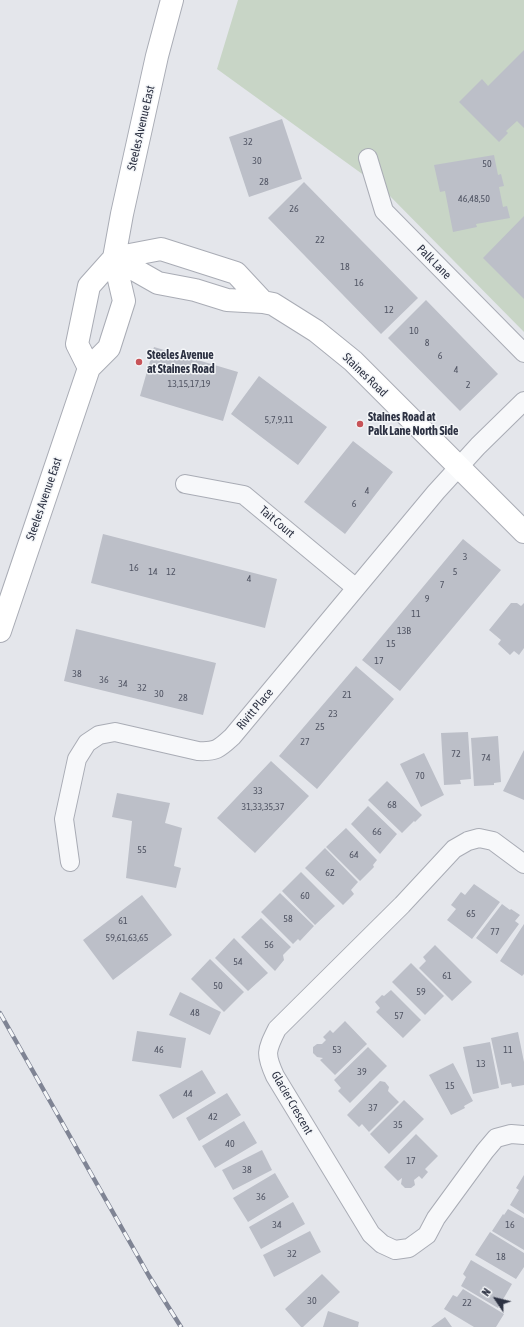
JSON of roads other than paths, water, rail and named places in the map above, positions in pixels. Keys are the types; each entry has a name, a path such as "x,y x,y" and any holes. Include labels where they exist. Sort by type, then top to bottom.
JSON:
{"main road":[{"name":"Steeles Avenue East","path":"0,631 89,368 109,348 124,301 114,258 122,214 172,0"},
{"name":"Staines Road","path":"114,258 161,249 236,273 263,302"},
{"name":"Staines Road","path":"114,258 158,283 195,290 226,300 273,304 316,331 352,362 524,532"},
{"path":"89,368 77,344 89,286 114,258"}],"street":[{"name":"Palk Lane","path":"368,158 384,211 524,353"},
{"path":"459,468 483,441 524,401"},
{"name":"Rivitt Place","path":"70,862 64,819 77,759 87,743 98,735 115,732 198,751 211,752 222,746 232,737 436,492 459,468"},
{"name":"Tait Court","path":"185,484 244,495 356,588"},
{"name":"Glacier Crescent","path":"524,864 493,841 479,838 468,841 454,849 402,905 277,1029 269,1044 267,1059 275,1076 371,1234 382,1244 395,1250 409,1248 426,1235 436,1218 480,1157 496,1138 511,1134 524,1135"}],"railway":[{"path":"0,1013 149,1276 181,1327"}],"place":[{"name":"Steeles Avenue at Staines Road","path":"139,362"},
{"name":"Staines Road at Palk Lane North Side","path":"360,424"}]}
